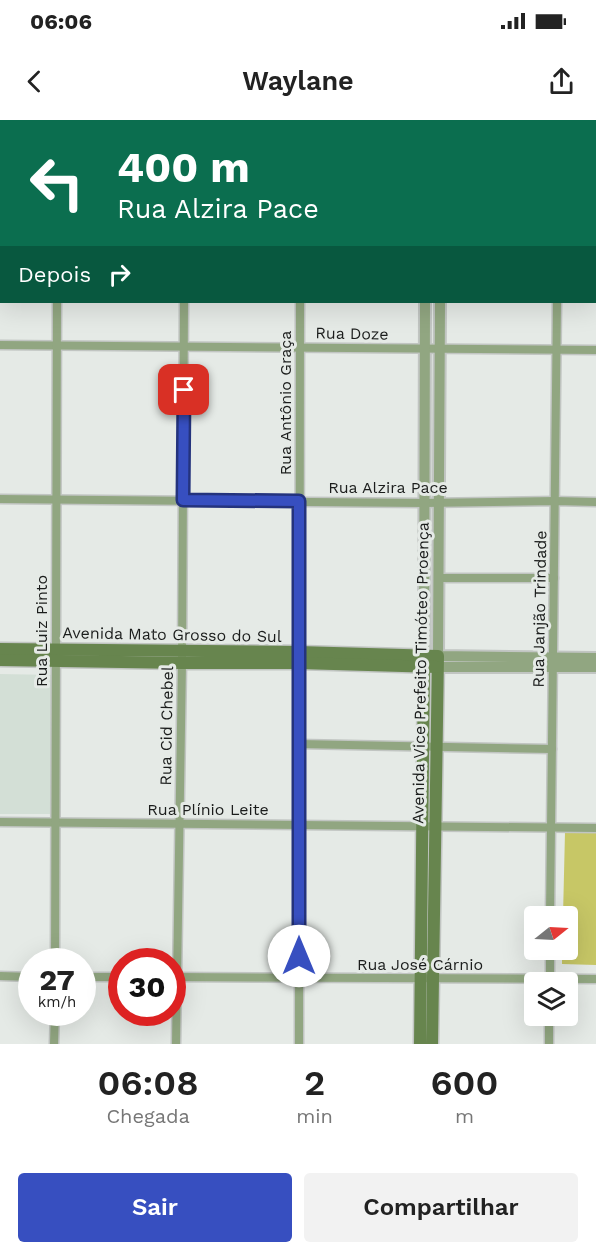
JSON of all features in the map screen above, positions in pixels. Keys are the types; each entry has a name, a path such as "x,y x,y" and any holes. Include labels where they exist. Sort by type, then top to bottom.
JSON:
{"main road":[{"name":"Avenida Mato Grosso do Sul","path":"0,649 182,663 299,657"},
{"name":"Avenida Mato Grosso do Sul","path":"0,660 56,655 183,650 299,657 437,661"},
{"name":"Avenida Vice Prefeito Timóteo Proença","path":"424,661 422,826 427,979 432,1044"},
{"name":"Avenida Vice Prefeito Timóteo Proença","path":"420,1044 427,979 435,826 437,661"}],"street":[{"name":"Rua Luiz Pinto","path":"55,948 57,303"},
{"name":"Rua Cid Chebel","path":"175,948 183,650 184,303"},
{"name":"Rua Antônio Graça","path":"299,1044 300,303"},
{"name":"Avenida Vice Prefeito Timóteo Proença","path":"424,303 424,661"},
{"name":"Avenida Vice Prefeito Timóteo Proença","path":"437,661 440,303"},
{"name":"Rua Janjão Trindade","path":"550,906 557,303"},
{"name":"Rua Doze","path":"0,345 596,350"},
{"name":"Rua Alzira Pace","path":"0,499 424,503 596,502"},
{"path":"438,578 554,578"},
{"name":"Avenida Mato Grosso do Sul","path":"437,661 553,662 596,658"},
{"name":"Avenida Mato Grosso do Sul","path":"553,662 596,667"},
{"path":"299,744 552,749"},
{"name":"Rua Plínio Leite","path":"0,822 596,828"},
{"path":"0,976 18,977"},
{"name":"Rua José Cárnio","path":"186,977 524,981"},
{"name":"Rua José Cárnio","path":"578,980 596,979"},
{"path":"54,1044 55,1026"},
{"name":"Rua Cid Chebel","path":"175,1026 176,1044"},
{"path":"549,1026 549,1044"}],"shaded area":[{"path":"0,674 53,675 52,814 0,814"},
{"path":"565,832 596,833 596,965 562,964 562,960 578,960 578,906 563,906"}],"route":[{"path":"184,390 183,500 299,501 299,956"}]}
